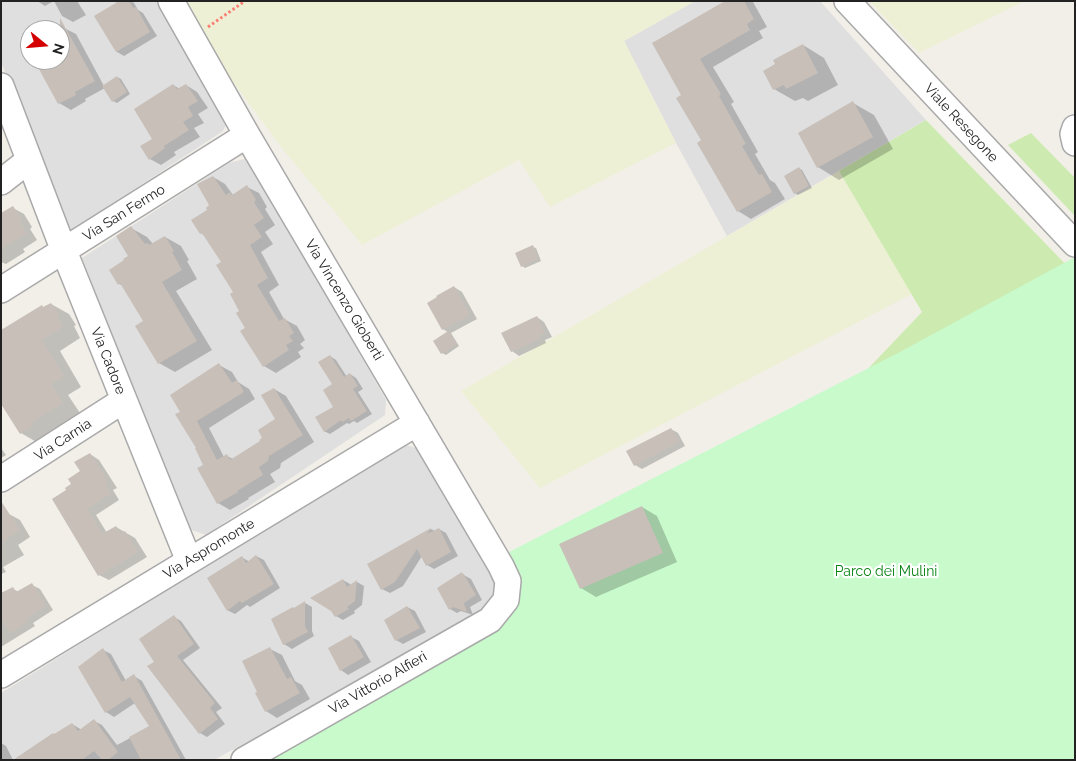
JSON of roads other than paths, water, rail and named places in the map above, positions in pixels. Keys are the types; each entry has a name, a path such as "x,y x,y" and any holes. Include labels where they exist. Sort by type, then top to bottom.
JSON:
{"street":[{"name":"Via Vincenzo Gioberti","path":"171,1 247,135 501,566 508,581 506,600"},
{"name":"Viale Resegone","path":"847,1 1075,244"},
{"name":"Via Cadore","path":"1,86 64,251 189,561"},
{"path":"1075,128 1072,134 1075,143"},
{"name":"Via San Fermo","path":"1,290 247,135"},
{"path":"1,182 29,160"},
{"name":"Via Carnia","path":"1,479 124,400"},
{"name":"Via Aspromonte","path":"1,675 417,423"},
{"name":"Via Vittorio Alfieri","path":"244,760 490,620 506,600"}],"park label":[{"name":"Parco dei Mulini","path":"886,572"}]}
